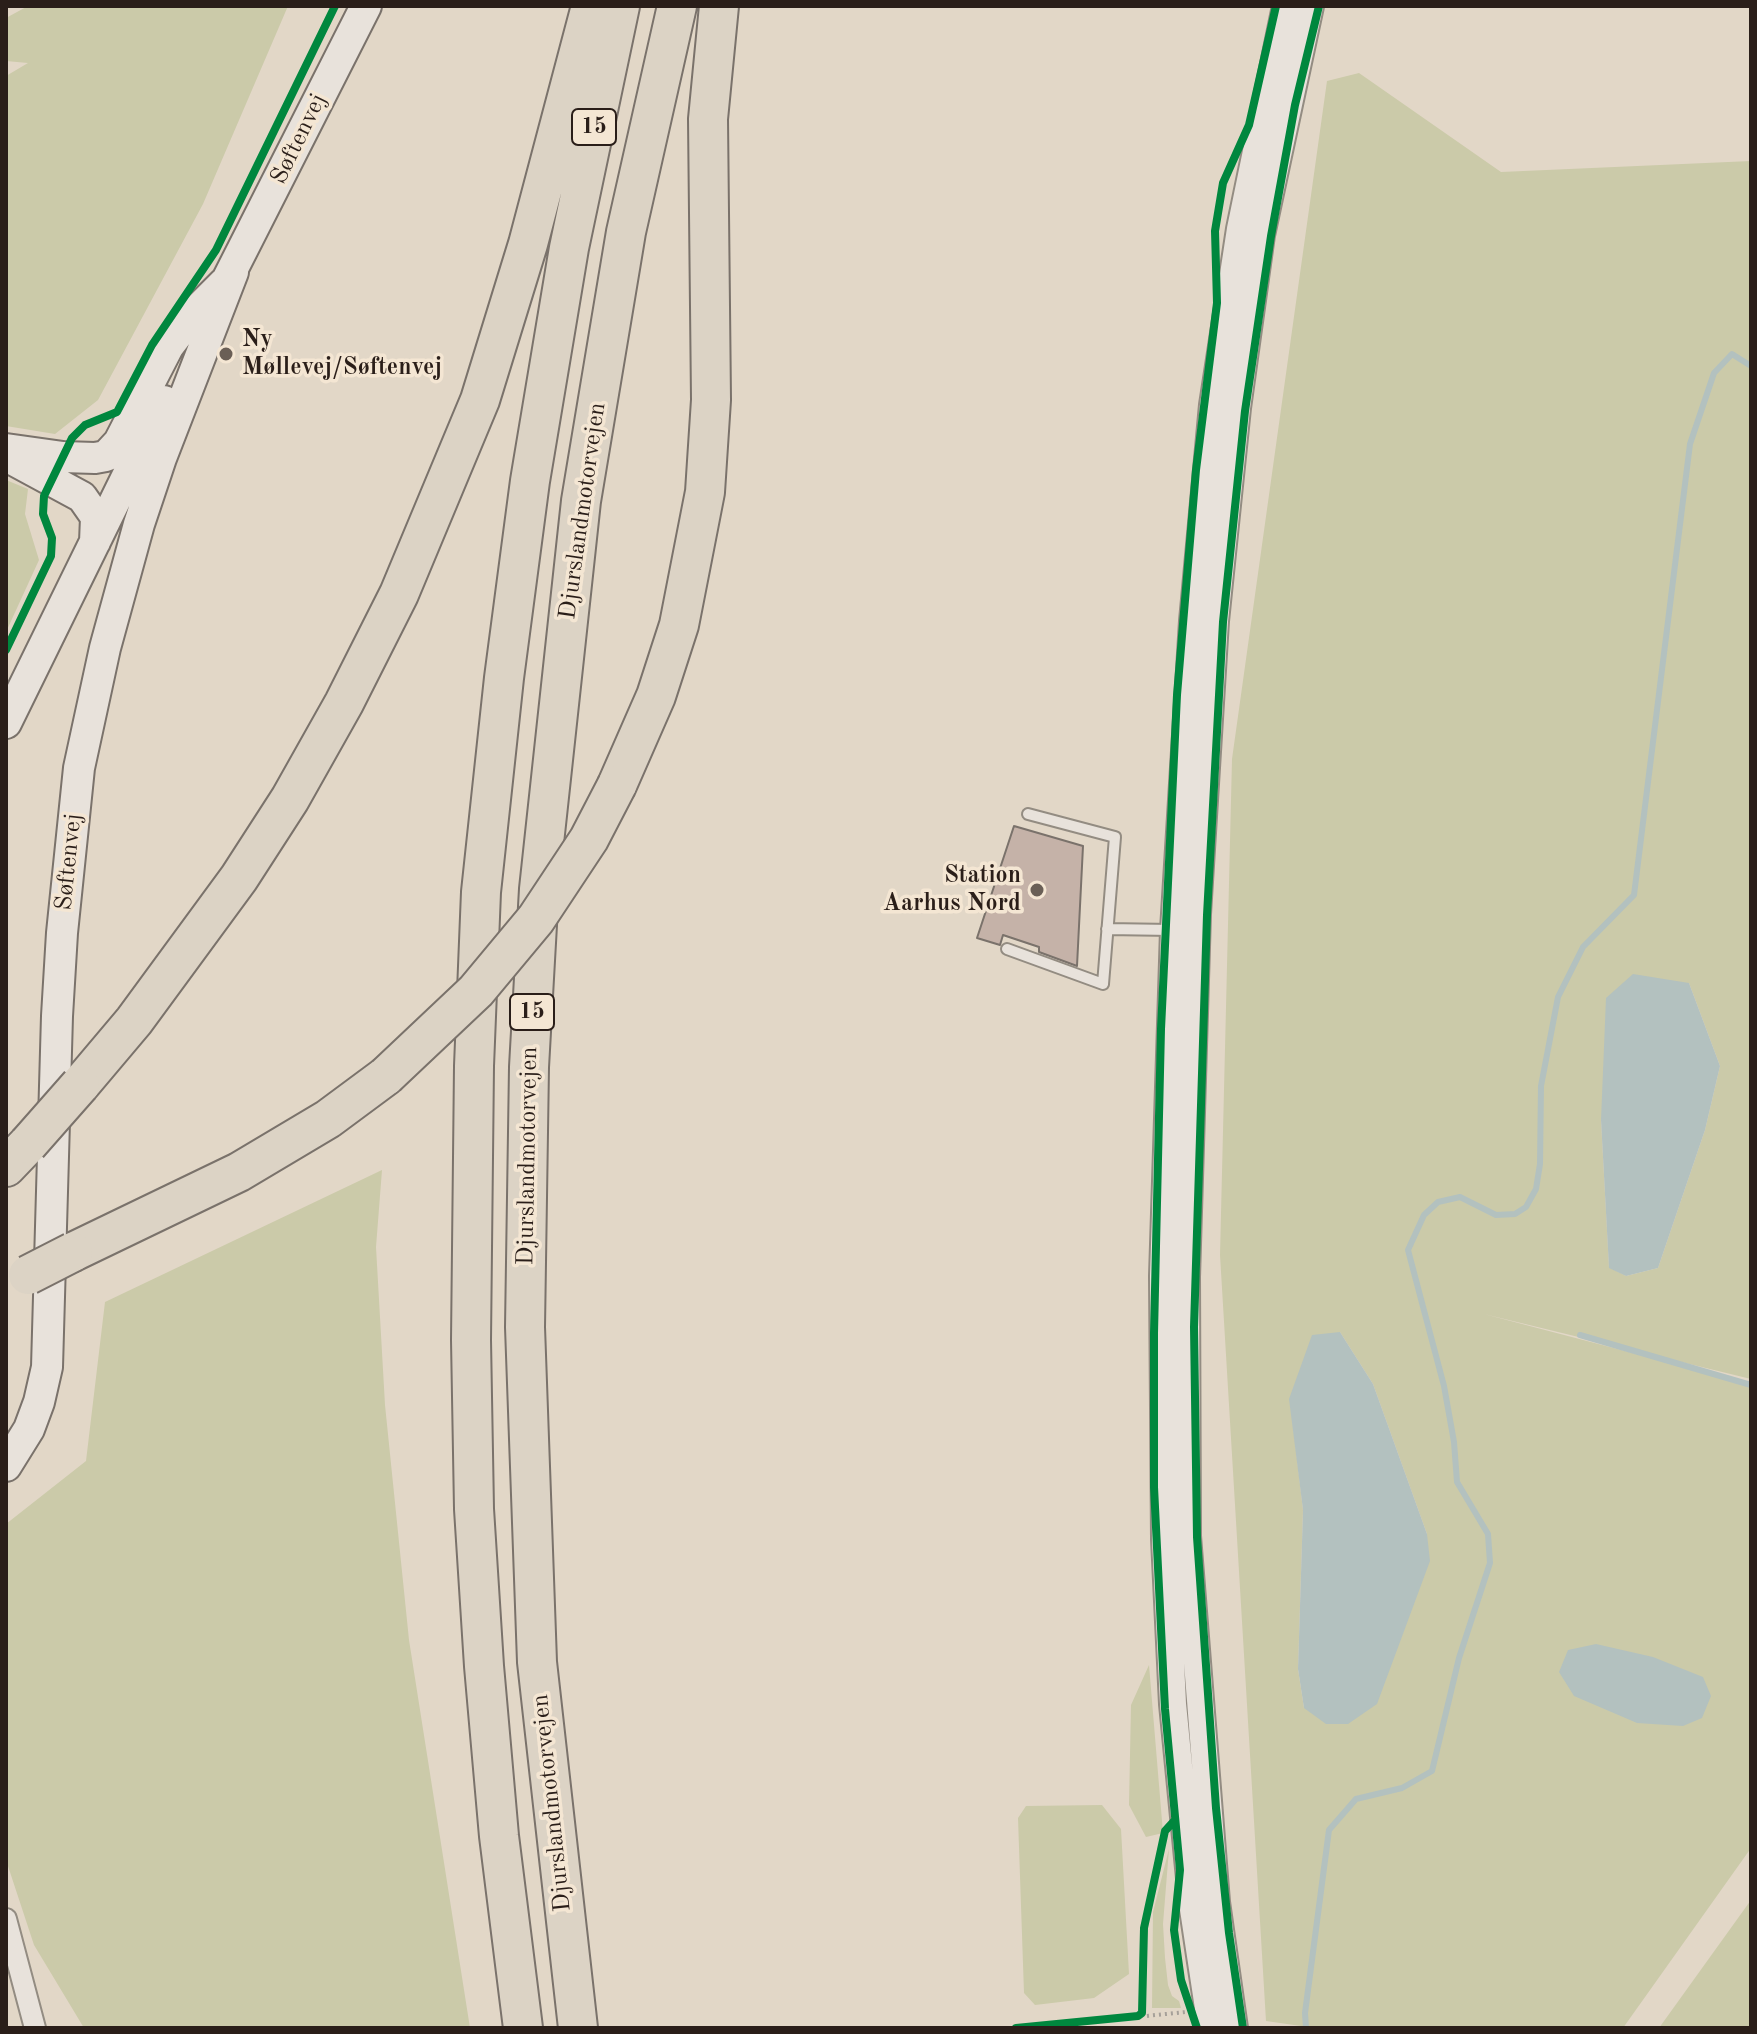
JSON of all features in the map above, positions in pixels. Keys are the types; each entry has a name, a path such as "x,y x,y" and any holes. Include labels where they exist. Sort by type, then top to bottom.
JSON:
{"highway":[{"path":"17,1156 144,1009 239,878 290,799 344,703 399,594 480,400 528,244 591,6"},
{"name":"15","path":"523,2028 499,1836 474,1509 471,1340 474,1081 481,892 504,678 533,466 569,248 620,6"},
{"name":"Djurslandmotorvejen","path":"578,2028 537,1662 525,1327 529,1067 539,889 581,501 626,232 677,6"},
{"path":"17,1281 239,1172 328,1119 386,1076 476,991 536,919 589,839 617,785 656,696 679,625 705,492 711,400 708,119 719,6"}],"main road":[{"name":"Søftenvej","path":"6,723 204,321 233,272 366,6"},
{"name":"Søftenvej","path":"6,1466 29,1429 47,1367 57,1016 79,768 108,633 139,524 161,458 233,272"},
{"path":"6,449 63,457 106,456 119,442 168,347 194,313 233,272"},
{"path":"6,456 82,497 96,517 95,542"}],"street":[{"path":"1199,2020 1193,1909 1173,1704 1165,1539 1163,1276 1174,930 1193,621 1213,405 1240,229 1286,6"},
{"path":"1234,2028 1216,1902 1187,1536 1186,1277 1197,930 1215,621 1237,408 1261,235 1310,6"},
{"path":"6,1919 35,2028"}],"lane":[{"path":"1007,949 1103,984 1115,837 1028,814"},
{"path":"1107,929 1174,930"}],"path":[{"path":"1188,2001 1199,2020"},
{"path":"1141,2012 1146,2016 1199,2020"},
{"path":"1016,2028 1038,2026"}],"green space":[{"path":"28,6 288,6 203,204 98,400 55,434 6,426 6,76 28,63 6,61 6,18"},
{"path":"1359,73 1501,172 1751,161 1751,1379 1484,1314 1751,1384 1751,1848 1623,2028 1315,2028 1266,2021 1220,1255 1232,759 1327,81","holes":["1689,983 1720,1066 1705,1130 1658,1268 1626,1276 1609,1267 1601,1120","1340,1332 1373,1384 1427,1534 1304,1708 1298,1669 1303,1510 1290,1399"]},
{"path":"6,480 28,489 25,514 39,560 6,632"},
{"path":"382,1170 376,1247 385,1405 409,1640 470,2028 84,2028 34,1945 6,1860 6,1524 86,1461 105,1302"},
{"path":"1149,1665 1163,1833 1146,1837 1129,1805 1131,1705"},
{"path":"1102,1805 1121,1829 1129,1974 1094,1998 1035,2005 1024,1993 1018,1818 1026,1806"},
{"path":"1169,1849 1163,1924 1165,1958 1168,1985 1181,2008 1152,2008 1153,1912"},
{"path":"1751,1900 1751,2028 1659,2028"}],"shaded area":[{"path":"1633,974 1689,983 1720,1066 1705,1130 1658,1268 1626,1276 1609,1268 1601,1120 1606,998"},
{"path":"1340,1332 1373,1384 1427,1534 1430,1561 1377,1704 1348,1724 1326,1724 1304,1708 1298,1669 1303,1510 1289,1399 1312,1335"},
{"path":"1596,1644 1653,1657 1703,1677 1711,1696 1702,1718 1683,1726 1637,1723 1574,1696 1559,1672 1568,1650"}],"building":[{"name":"Station Aarhus Nord","path":"1014,826 1083,846 1077,966 1039,952 1039,947 1003,935 1000,945 977,938"}],"waterway":[{"path":"1306,2028 1305,2013 1329,1830 1356,1799 1402,1788 1432,1771 1459,1658 1490,1563 1488,1534 1457,1482 1444,1386 1408,1250 1424,1215 1438,1202 1460,1197 1496,1215 1515,1214 1526,1207 1536,1189 1540,1164 1541,1086 1558,997 1583,947 1634,895 1690,444 1714,373 1732,354 1751,366"},
{"path":"1580,1335 1751,1385"}],"cycle path":[{"path":"6,650 51,556 52,538 43,514 44,496 72,438 85,425 117,412 152,345 216,250 335,6"},
{"path":"1197,2028 1181,1980 1174,1930 1180,1870 1165,1709 1154,1487 1161,1029 1177,695 1196,470 1217,303 1215,231 1223,183 1249,125 1276,6"},
{"path":"1243,2028 1216,1808 1197,1537 1194,1327 1207,915 1223,622 1245,411 1271,236 1295,105 1319,6"},
{"path":"1016,2028 1138,2016 1142,2013 1144,1928 1165,1831 1175,1820"}],"place":[{"name":"Ny Møllevej/Søftenvej","path":"226,354"},
{"name":"Station Aarhus Nord","path":"1037,890"}]}
